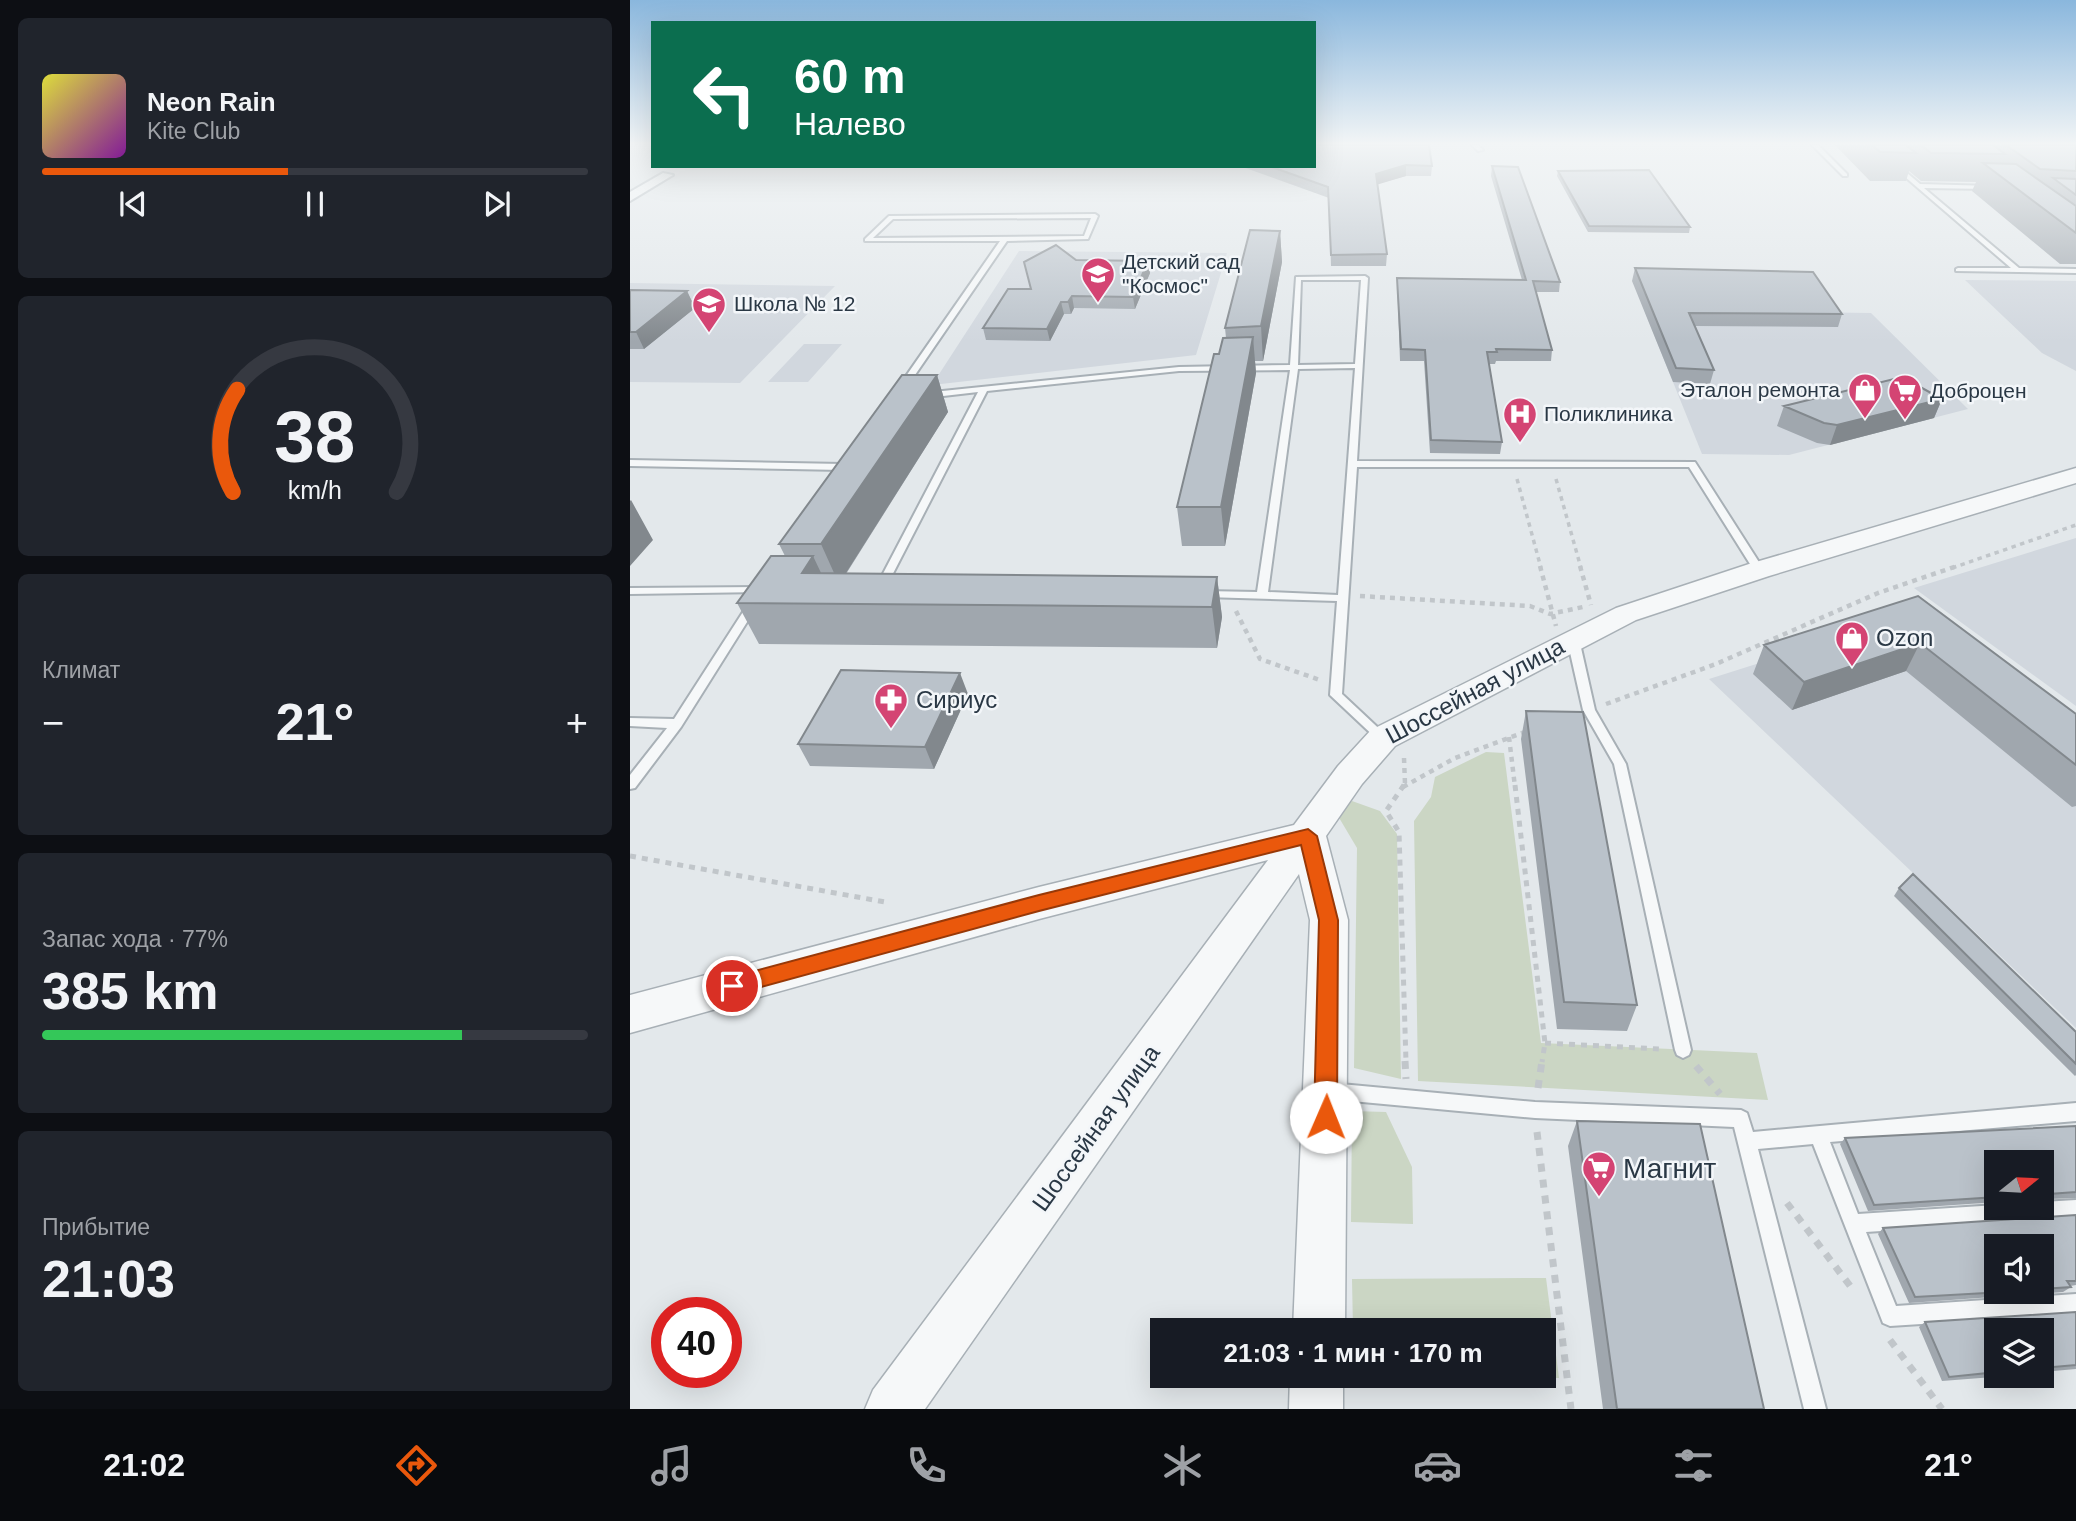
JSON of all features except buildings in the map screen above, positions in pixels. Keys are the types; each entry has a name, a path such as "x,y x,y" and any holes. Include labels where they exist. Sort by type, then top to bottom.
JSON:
{"street":[{"name":"Шоссейная улица","path":"892,1409 1350,775 1383,738 1626,614 1759,570 2076,475"},
{"path":"630,1014 1039,903 1308,836 1329,920 1319,1318"},
{"path":"1317,1409 1318,1388"}],"lane":[{"path":"1946,211 2018,271"},
{"path":"1095,216 1086,239 1004,240 867,240 891,217 1095,216"},
{"path":"907,397 894,398 1004,240"},
{"path":"1958,270 2076,271"},
{"path":"1262,595 1294,367 1298,278 1365,278 1336,695 1383,738"},
{"path":"920,396 1179,369 1358,366"},
{"path":"880,590 983,390"},
{"path":"836,478 850,457"},
{"path":"630,463 843,467"},
{"path":"1351,464 1692,464 1759,570"},
{"path":"630,784 677,724 770,579"},
{"path":"630,591 776,590"},
{"path":"867,590 893,590"},
{"path":"1188,594 1341,597"},
{"path":"1573,639 1589,710 1620,764 1682,1050"},
{"path":"630,722 677,724"},
{"path":"1326,1091 1535,1110 1741,1119 1815,1409"},
{"path":"1747,1146 1818,1135 2076,1112"},
{"path":"1818,1135 1890,1316 2076,1304"},
{"path":"1853,1224 2076,1209"}],"path":[{"path":"1514,464 1550,614"},
{"path":"1341,597 1530,606 1550,614 1591,605 1552,464"},
{"path":"1589,710 1716,664 1878,593 2076,525"},
{"path":"1228,594 1260,659 1321,681 1336,695"},
{"path":"1406,1097 1399,832 1386,811 1405,784 1455,758 1532,730"},
{"path":"1509,737 1545,1043 1535,1110 1571,1409"},
{"path":"630,856 885,902"},
{"path":"1545,1043 1682,1050 1741,1119"},
{"path":"1747,1146 1861,1301"},
{"path":"1886,1334 1942,1409"}],"shaded area":[{"name":"Детский сад \"Космос\"","path":"1019,251 1227,253 1196,355 932,385"},
{"path":"1965,280 2076,281 2076,371 2042,353"},
{"name":"Школа № 12","path":"630,283 835,286 740,383 630,382"},
{"path":"1644,310 1871,313 1968,409 1789,455 1702,454"},
{"path":"804,344 842,344 808,382 768,382"},
{"path":"2076,538 2076,706 1914,588"},
{"path":"1904,617 2076,747 2076,1028 1709,679"}],"green space":[{"path":"1486,752 1504,753 1541,1043 1757,1053 1768,1100 1418,1081 1414,821 1431,797 1435,777"},
{"path":"1352,801 1380,811 1397,834 1401,1079 1354,1068 1357,848 1338,816"},
{"path":"1352,1111 1386,1112 1412,1167 1413,1224 1351,1222"},
{"path":"1546,1278 1551,1318 1353,1318 1352,1279"},
{"path":"1556,1355 1559,1378 1556,1378"}],"place":[{"name":"Детский сад \"Космос\"","path":"1098,304"},
{"name":"Школа № 12","path":"709,334"},
{"name":"Эталон ремонта","path":"1865,420"},
{"name":"Доброцен","path":"1905,421"},
{"name":"Поликлиника","path":"1520,444"},
{"name":"Ozon","path":"1852,668"},
{"name":"Сириус","path":"891,730"},
{"name":"Магнит","path":"1599,1198"}],"route":[{"path":"732,986 1039,903 1308,836 1329,920 1326,1117"}]}
